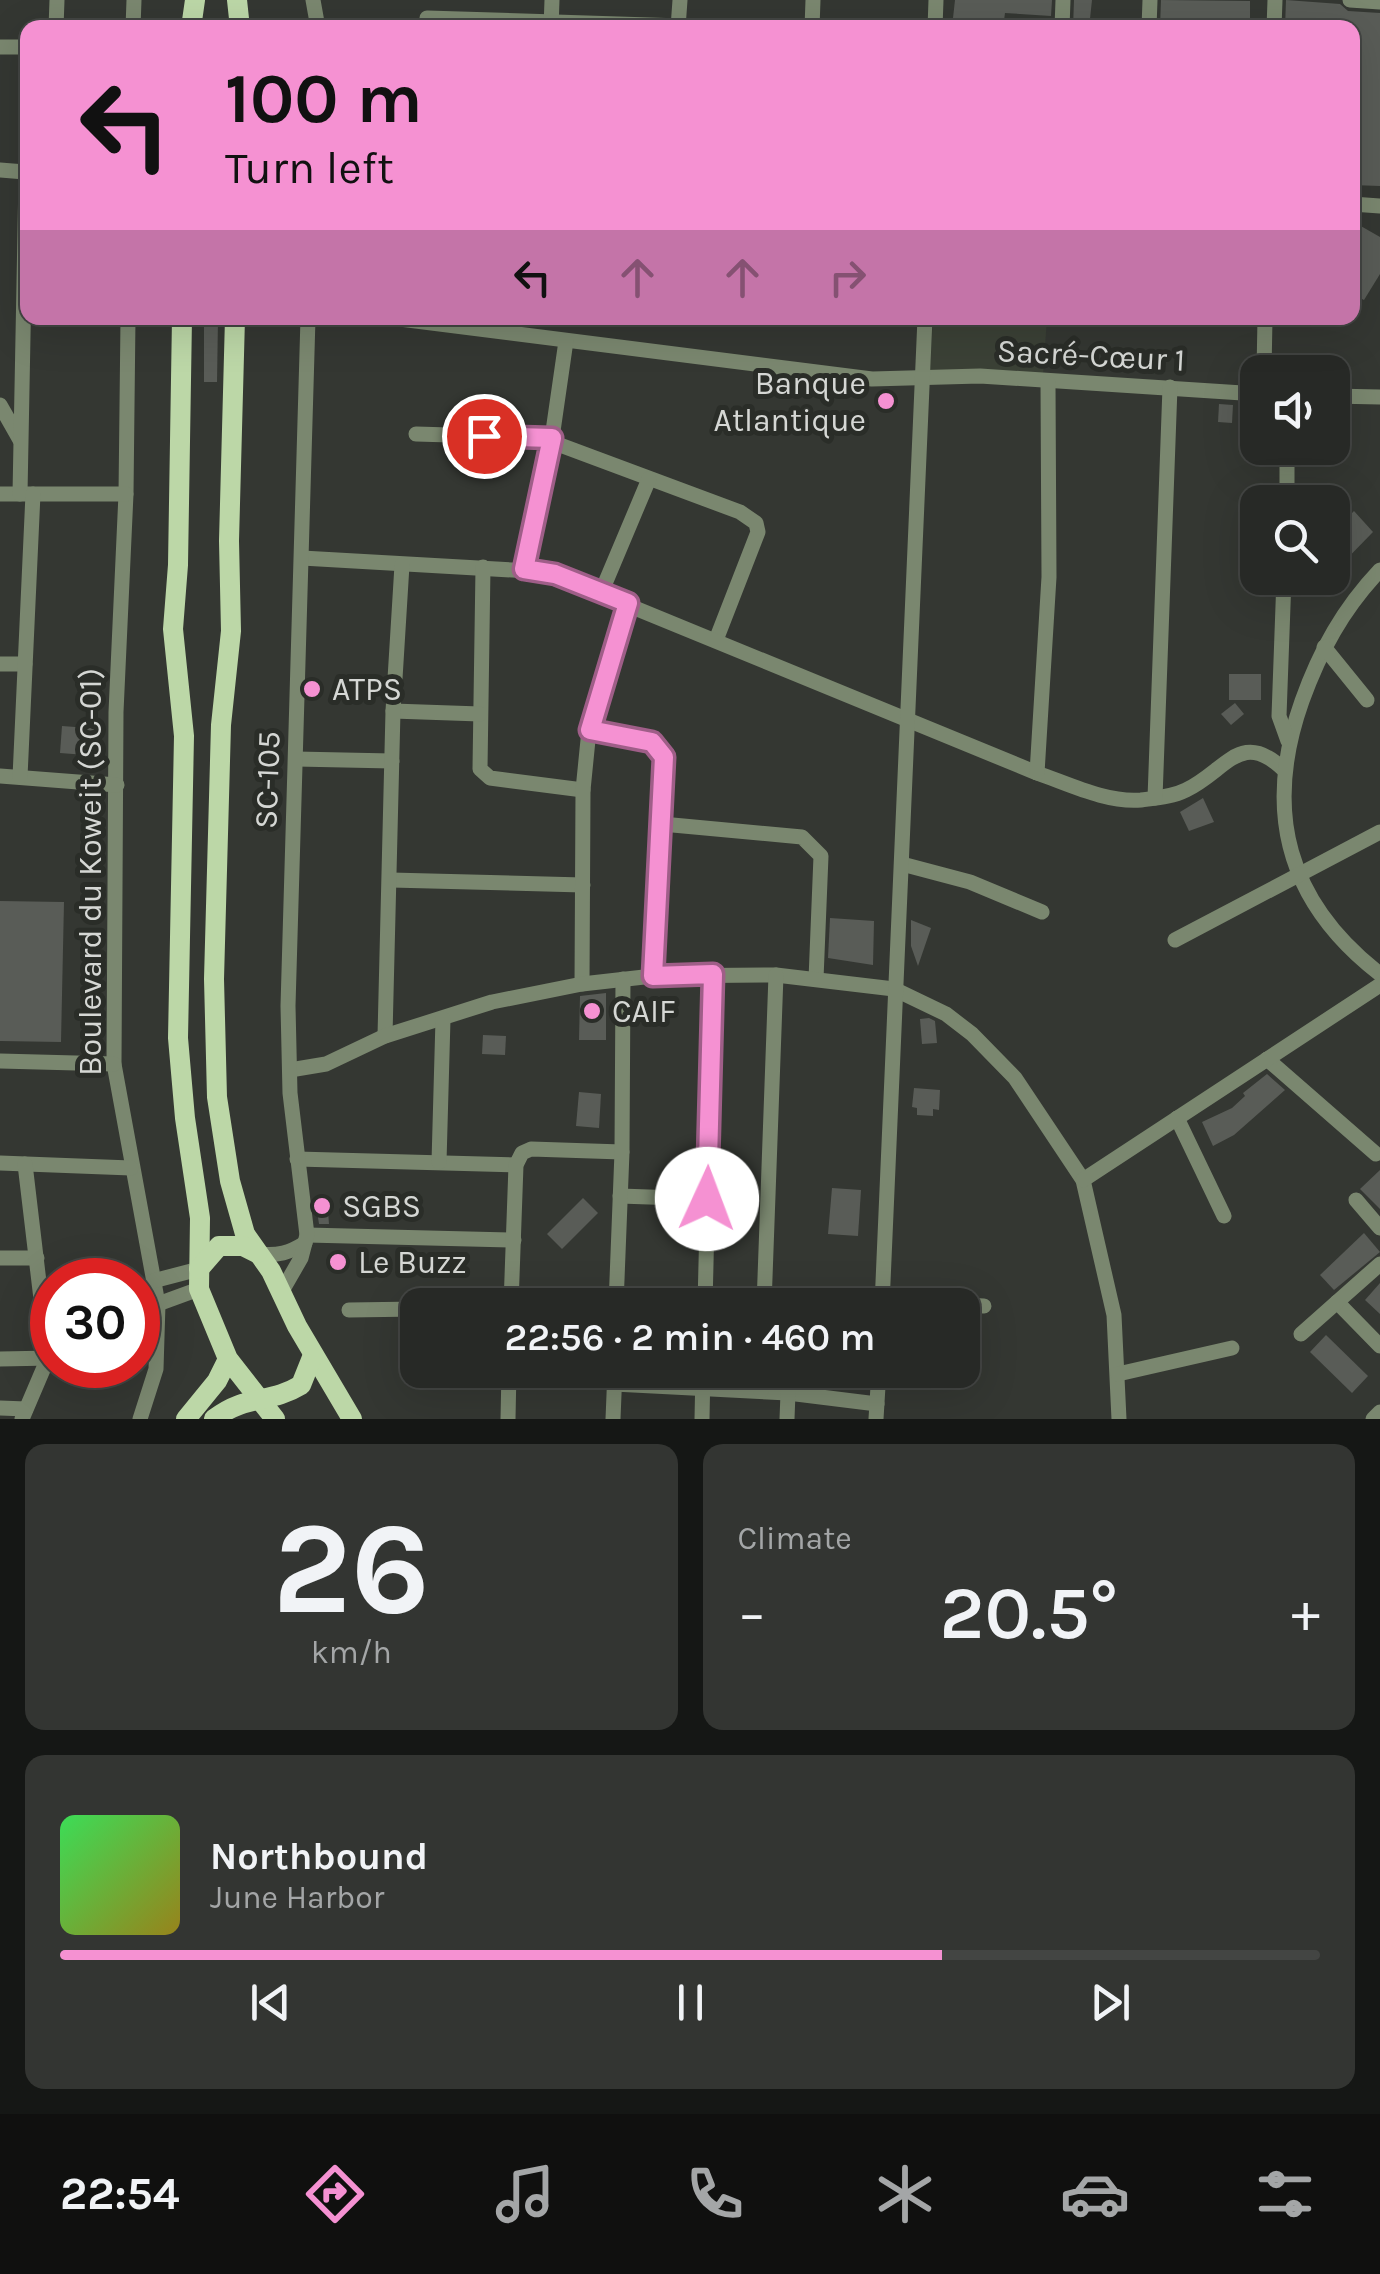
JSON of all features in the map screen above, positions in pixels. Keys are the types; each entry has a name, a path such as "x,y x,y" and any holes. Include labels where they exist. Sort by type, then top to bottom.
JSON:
{"main road":[{"path":"182,325 178,565 173,629 184,736 178,1038 183,1104 200,1218 199,1279 228,1359 275,1419"},
{"path":"235,325 229,541 231,631 221,725 215,1064 230,1181 245,1234 282,1291 352,1419"},
{"path":"199,1279 219,1246 243,1246 259,1254"},
{"path":"214,1419 231,1406 256,1397 272,1399 301,1385 314,1355"},
{"path":"186,1419 217,1381 228,1359"}],"street":[{"path":"1350,0 1380,2"},
{"path":"20,778 25,664 23,325"},
{"name":"Boulevard du Koweit (SC-01)","path":"128,325 126,494 118,625 114,1064 149,1258"},
{"name":"SC-105","path":"306,1239 288,1006 308,325"},
{"name":"Sacré-Cœur 1","path":"445,325 872,379 980,376 1240,393"},
{"path":"883,1288 925,325"},
{"path":"1264,355 1265,325"},
{"path":"524,569 552,440 566,341"},
{"path":"1037,773 1050,577 1048,383"},
{"path":"1155,798 1170,387"},
{"path":"1350,396 1380,397"},
{"path":"0,405 21,442"},
{"path":"416,434 552,440 751,518 758,526 716,640"},
{"path":"601,593 648,479"},
{"path":"0,494 126,494"},
{"path":"302,558 524,569 555,574 1037,773 1116,798 1155,798 1188,790 1247,751 1268,754 1284,770"},
{"path":"386,1036 393,711 402,564"},
{"path":"483,567 478,761 484,775 583,790"},
{"path":"1380,570 1344,613 1324,646 1288,740 1284,770 1284,817 1299,873 1328,926 1380,974"},
{"path":"1283,595 1278,716 1288,740"},
{"path":"582,984 583,790 590,730 628,603"},
{"path":"1324,646 1367,700"},
{"path":"0,664 25,664"},
{"path":"393,711 480,714"},
{"path":"590,730 652,742 659,748 665,767 653,976"},
{"path":"296,760 392,761"},
{"path":"0,776 116,785"},
{"path":"662,824 789,836 810,842 821,856 816,980"},
{"path":"1175,940 1380,832"},
{"path":"902,864 970,882 1042,912"},
{"path":"391,880 583,885"},
{"path":"704,1288 713,974"},
{"path":"290,1070 326,1064 386,1036 492,1002 582,984 653,976 776,975 894,989 946,1014 972,1034 1015,1078 1083,1180 1114,1314 1119,1419"},
{"path":"765,1288 776,975"},
{"path":"617,1288 623,979"},
{"path":"1083,1180 1380,985"},
{"path":"439,1162 443,1019"},
{"path":"1268,1059 1376,1154"},
{"path":"0,1061 114,1064"},
{"path":"1178,1118 1224,1216"},
{"path":"512,1288 516,1165 522,1153 531,1149 622,1152"},
{"path":"297,1159 516,1165"},
{"path":"0,1163 131,1168"},
{"path":"25,1164 37,1258"},
{"path":"620,1196 707,1199"},
{"path":"1356,1200 1380,1228"},
{"path":"282,1291 301,1258 306,1239"},
{"path":"259,1254 290,1252 306,1239 514,1240"},
{"path":"0,1258 30,1258"},
{"path":"1302,1334 1380,1264"},
{"path":"160,1281 199,1279"},
{"path":"160,1303 199,1279"},
{"path":"1338,1302 1380,1346"},
{"path":"980,1306 984,1306"},
{"path":"349,1310 400,1309"},
{"path":"1118,1374 1232,1348"},
{"path":"0,1359 30,1358"},
{"path":"0,1408 24,1414 36,1388"},
{"name":"Boulevard du Koweit (SC-01)","path":"140,1419 152,1388"},
{"path":"508,1419 509,1388"},
{"path":"613,1419 614,1388"},
{"path":"702,1419 703,1388 788,1393 876,1412"},
{"path":"788,1393 788,1419"},
{"path":"1372,1419 1380,1412"}],"shaded area":[{"path":"933,325 1047,325 1043,376 930,371"}],"building":[{"path":"955,0 1052,0 1051,16 1005,13 1004,20 953,20"},
{"path":"1074,0 1092,0 1090,20 1073,20"},
{"path":"1161,0 1250,1 1250,20 1160,20"},
{"path":"1286,0 1340,4 1348,11 1380,13 1380,186 1360,185 1360,20 1285,20"},
{"path":"1360,226 1380,237 1380,274 1364,300 1360,298"},
{"path":"204,325 218,325 217,382 204,382"},
{"path":"1219,404 1233,405 1232,423 1218,422"},
{"path":"1354,511 1373,532 1350,556 1350,515"},
{"path":"1229,674 1261,674 1261,700 1229,700"},
{"path":"1235,703 1244,714 1231,725 1221,714"},
{"path":"62,726 102,729 99,756 60,753"},
{"path":"1203,798 1214,822 1189,831 1180,812"},
{"path":"0,901 64,902 61,1042 0,1041"},
{"path":"830,918 874,921 873,965 828,958"},
{"path":"911,920 931,928 918,966 911,946"},
{"path":"606,993 606,1040 579,1040 580,996"},
{"path":"920,1019 935,1021 937,1043 922,1044"},
{"path":"483,1035 506,1036 505,1055 482,1054"},
{"path":"1267,1074 1285,1090 1234,1135 1213,1146 1202,1122 1232,1108 1245,1096 1243,1093"},
{"path":"914,1088 940,1090 939,1110 933,1109 933,1116 917,1115 917,1108 912,1107"},
{"path":"579,1092 601,1094 599,1128 576,1126"},
{"path":"1380,1170 1380,1209 1360,1189"},
{"path":"832,1188 861,1190 858,1236 828,1234"},
{"path":"315,1198 327,1199 329,1224 319,1224"},
{"path":"583,1198 598,1213 562,1249 547,1234"},
{"path":"1364,1233 1380,1252 1334,1290 1320,1275"},
{"path":"1380,1283 1380,1314 1365,1300"},
{"path":"1326,1335 1368,1376 1352,1393 1310,1352"}],"place":[{"name":"Banque Atlantique","path":"886,401"},
{"name":"ATPS","path":"312,689"},
{"name":"CAIF","path":"592,1011"},
{"name":"SGBS","path":"322,1206"},
{"name":"Le Buzz","path":"338,1262"}],"route":[{"path":"484,436 552,438 524,569 555,574 628,603 590,730 652,742 664,757 653,976 713,974 707,1199"}]}
